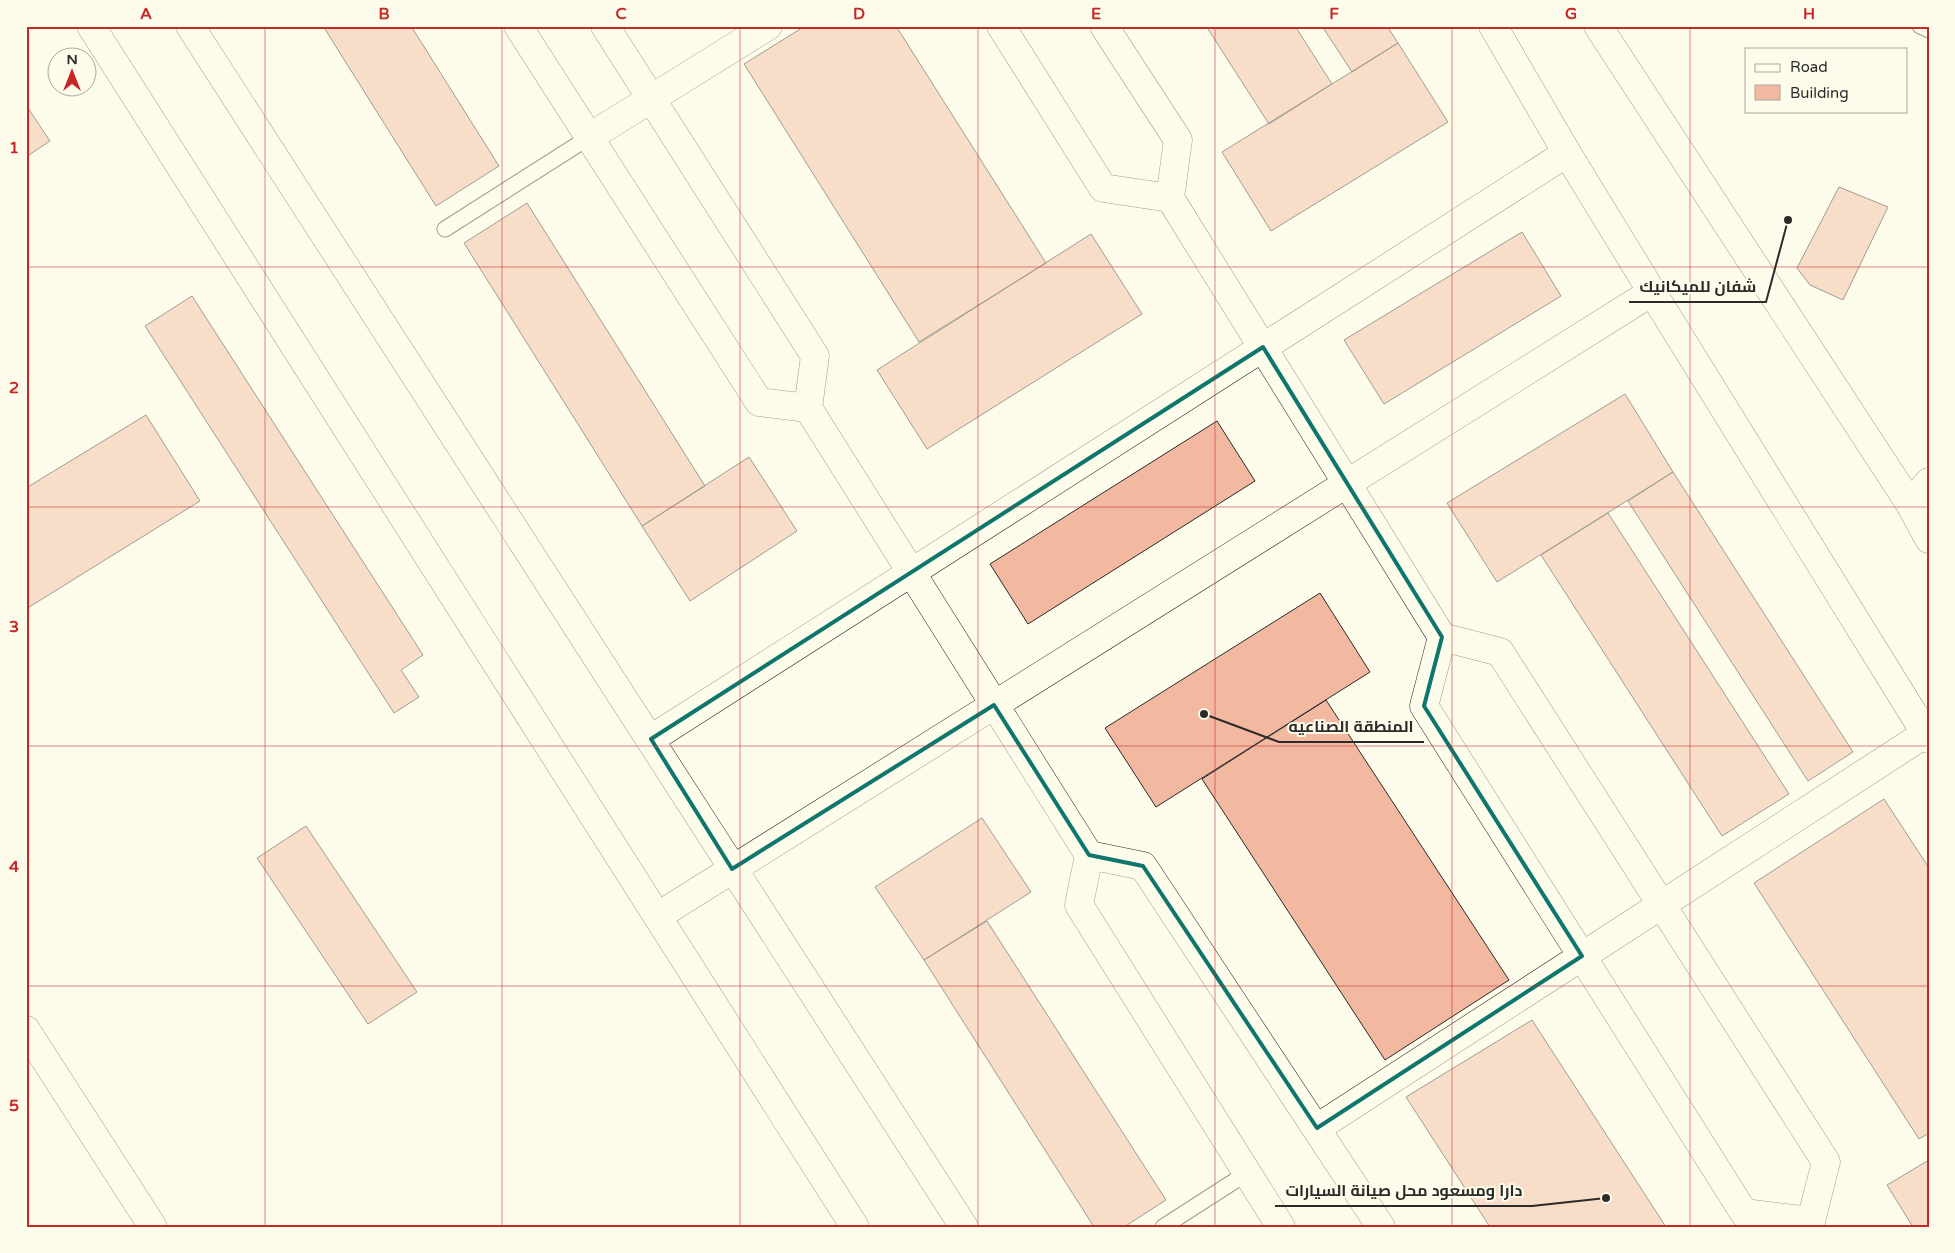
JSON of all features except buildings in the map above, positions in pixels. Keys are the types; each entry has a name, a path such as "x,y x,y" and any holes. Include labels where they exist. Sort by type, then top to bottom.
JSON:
{"street":[{"path":"91,26 856,1227"},
{"path":"190,26 964,1227"},
{"path":"518,26 588,138 759,402 808,408"},
{"path":"605,26 815,356 808,408 1089,855 1079,905 1281,1227"},
{"path":"588,138 768,26"},
{"path":"1001,26 1103,188 1170,198"},
{"path":"1104,26 1178,140 1170,198 1442,637 1500,652 1826,1162 1812,1224 1744,1213 1424,706 1442,637"},
{"path":"1317,1128 1661,905 1927,736 1567,153 1493,26"},
{"path":"1598,26 1910,504 1929,539"},
{"path":"651,739 1567,153"},
{"path":"658,916 1652,292"},
{"path":"1910,504 1929,482"},
{"path":"1089,855 1143,866 1381,1227"},
{"path":"26,1030 153,1227"}],"lane":[{"path":"1920,26 1929,30"},
{"path":"444,229 588,138"},
{"path":"1163,1227 1247,1174"}],"highlighted area":[{"path":"1263,347 1442,637 1424,706 1582,956 1317,1128 1143,866 1089,855 994,705 732,869 651,739"}],"place":[{"name":"شفان للميكانيك","path":"1788,220"},
{"name":"المنطقة الصناعيه","path":"1204,714"},
{"name":"دارا ومسعود محل صيانة السيارات","path":"1606,1198"}]}
